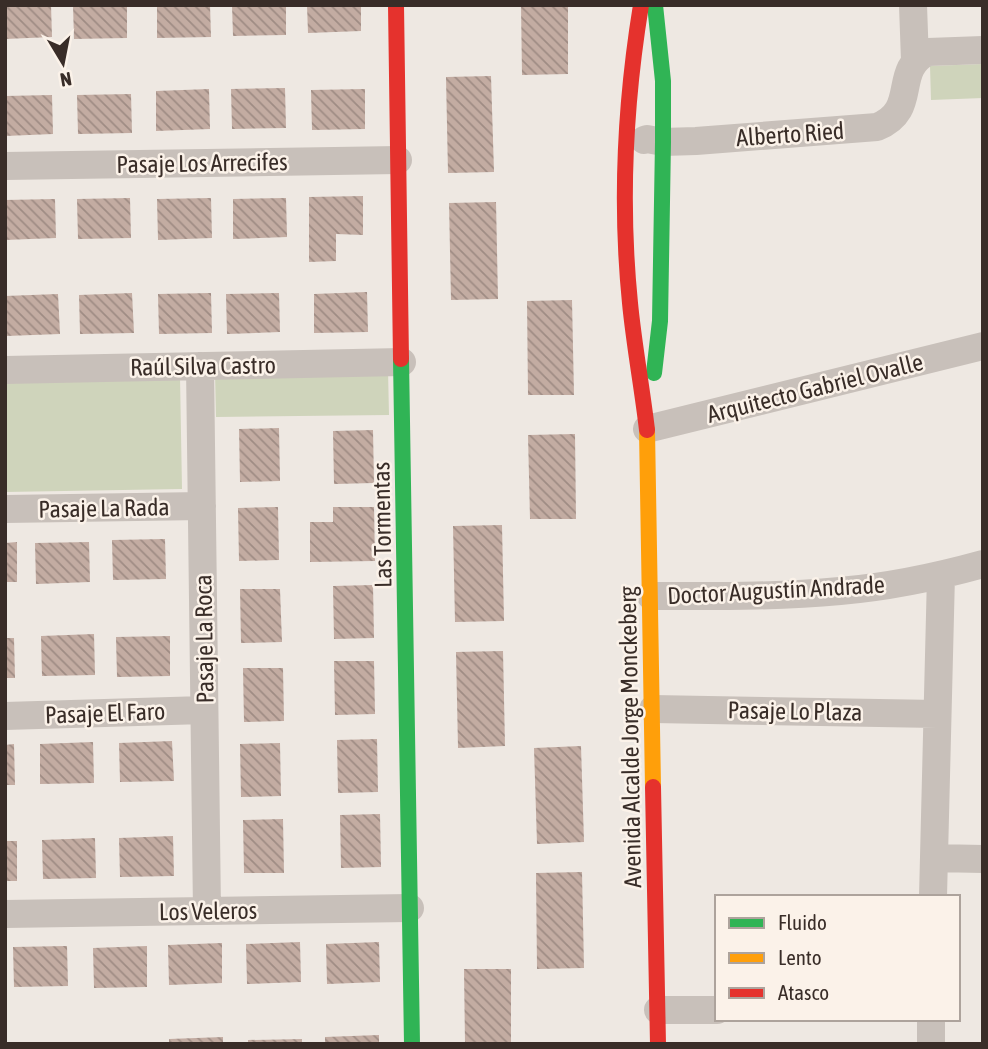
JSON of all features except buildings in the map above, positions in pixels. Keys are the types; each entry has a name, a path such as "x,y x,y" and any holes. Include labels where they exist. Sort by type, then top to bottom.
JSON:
{"main road":[{"name":"Las Tormentas","path":"396,5 412,1044"},
{"name":"Avenida Alcalde Jorge Monckeberg","path":"641,5 632,59 625,149 625,190 627,268 647,429 658,1044"},
{"name":"Avenida Alcalde Jorge Monckeberg","path":"647,429 660,321 663,81 655,5"},
{"path":"625,190 644,199 656,195 662,187"}],"street":[{"name":"Alberto Ried","path":"625,149 646,139 663,142 877,127 886,124 902,104 908,73 915,61 913,5"},
{"path":"915,61 928,52 983,50"},
{"name":"Pasaje Los Arrecifes","path":"5,166 398,160"},
{"name":"Arquitecto Gabriel Ovalle","path":"647,429 983,346"},
{"name":"Raúl Silva Castro","path":"5,370 402,362"},
{"name":"Pasaje La Roca","path":"200,366 207,911"},
{"name":"Pasaje La Rada","path":"5,509 202,506"},
{"name":"Doctor Augustín Andrade","path":"651,596 828,592 875,587 983,564"},
{"path":"933,895 941,575"},
{"name":"Pasaje Lo Plaza","path":"653,709 937,714"},
{"name":"Pasaje El Faro","path":"5,716 204,710"},
{"path":"934,858 983,859"},
{"name":"Los Veleros","path":"5,915 410,908"},
{"path":"658,1010 715,1010"},
{"path":"931,1021 931,1044"}],"green space":[{"path":"983,64 983,98 931,100 930,66"},
{"path":"388,370 389,415 216,417 215,372"},
{"path":"180,377 182,489 5,492 5,381"}],"traffic: fast":[{"path":"654,373 660,321 663,142 663,81 655,5"},
{"path":"401,359 412,1044"}],"traffic: slow":[{"path":"647,430 653,787"}],"traffic: jam":[{"path":"396,5 401,359"},
{"path":"641,5 628,116 625,228 632,319 647,430"},
{"path":"653,787 658,1044"}]}
